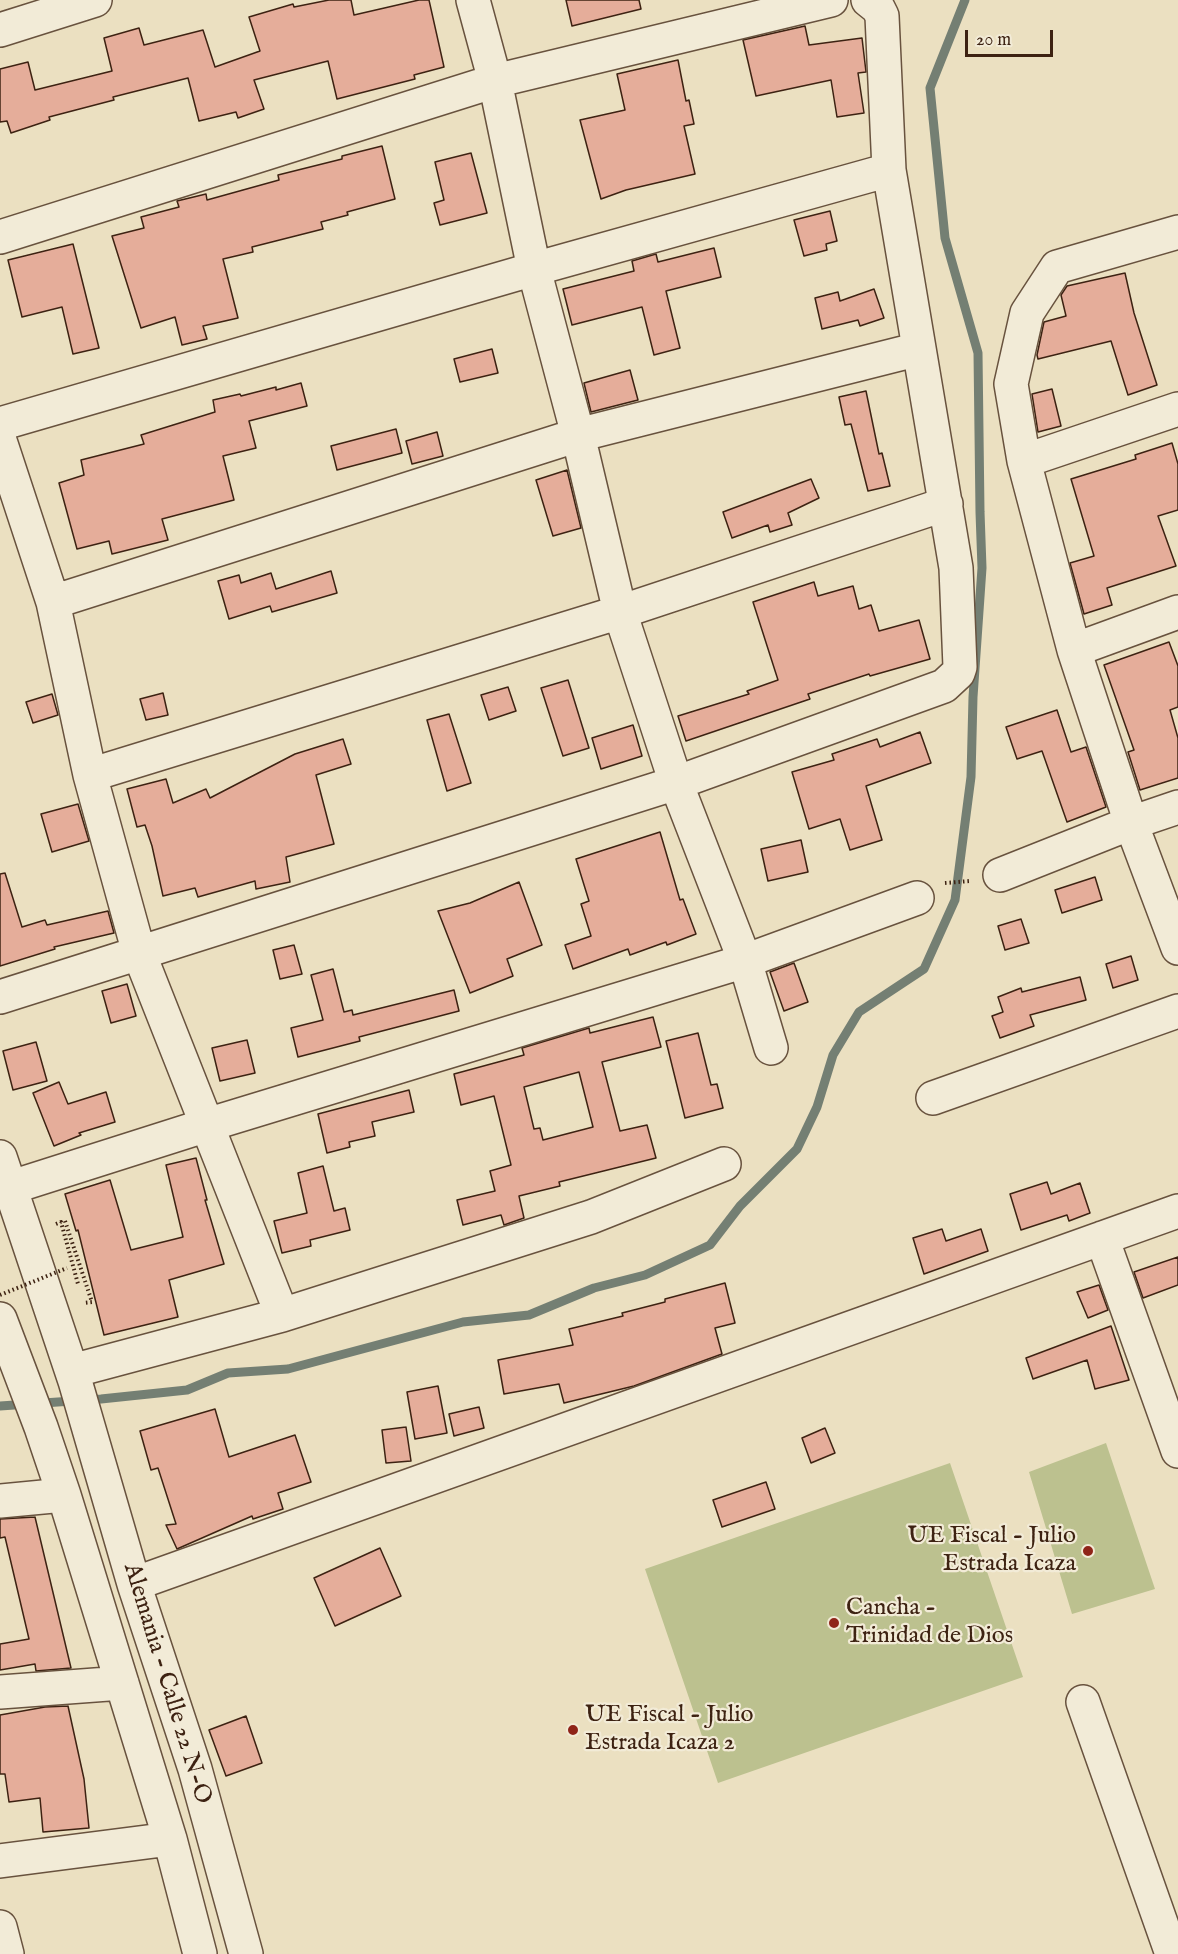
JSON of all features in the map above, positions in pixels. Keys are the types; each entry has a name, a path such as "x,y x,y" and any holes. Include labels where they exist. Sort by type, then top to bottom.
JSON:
{"street":[{"path":"0,30 95,0"},
{"path":"473,0 495,81 534,269 579,435 620,612 676,783 745,961 771,1048"},
{"path":"0,237 495,81 831,0"},
{"path":"0,998 676,783 944,686 952,680 960,667 956,568 889,170 882,16 878,8 868,0"},
{"path":"0,424 534,269 889,170"},
{"path":"1178,232 1057,267 1027,313 1011,384 1024,461 1074,650 1131,823 1178,948"},
{"path":"53,602 579,435 920,349"},
{"path":"1024,461 1178,409"},
{"path":"0,441 53,602 90,775 139,953 282,1315"},
{"path":"90,775 620,612 946,504"},
{"path":"1074,650 1178,612"},
{"path":"987,878 1178,807"},
{"path":"12,1187 745,961 930,891"},
{"path":"933,1098 1178,1011"},
{"name":"Alemania - Calle 22 N-O","path":"0,1157 74,1376 134,1584 195,1769 246,1954"},
{"path":"74,1376 282,1315 591,1216 724,1164"},
{"path":"134,1584 1178,1211"},
{"path":"1102,1238 1178,1451"},
{"name":"Alemania - Calle 22 N-O","path":"0,1319 41,1427 64,1496 170,1839 200,1954"},
{"path":"0,1501 64,1496"},
{"path":"0,1692 122,1683"},
{"path":"1083,1702 1172,1954"},
{"path":"0,1862 170,1839"},
{"path":"0,1927 7,1954"}],"path":[{"path":"930,891 987,878"},
{"path":"55,1225 61,1222 84,1304 92,1302 65,1221"},
{"path":"0,1295 67,1268"}],"green space":[{"path":"1106,1443 1155,1589 1072,1614 1029,1472"},
{"name":"Cancha - Trinidad de Dios","path":"950,1463 1023,1677 718,1783 645,1569"}],"building":[{"path":"329,0 351,0 354,15 419,0 429,0 444,67 414,75 415,79 337,99 328,61 254,80 264,109 238,118 236,112 199,121 188,78 113,97 114,100 49,117 50,120 11,133 7,121 0,122 0,69 28,62 35,90 112,71 104,38 139,28 144,45 203,30 215,67 260,51 249,17 293,4 294,7"},
{"path":"566,0 639,0 641,9 572,26"},
{"path":"805,26 809,45 862,38 866,72 858,73 864,113 837,117 831,80 756,96 743,40"},
{"path":"678,60 686,101 689,100 694,124 684,126 695,174 626,190 601,199 580,120 625,110 617,74"},
{"path":"382,146 395,199 347,212 348,215 321,222 323,229 252,247 253,252 223,259 238,318 203,326 207,339 182,345 175,317 141,328 112,236 144,228 141,217 179,207 177,201 206,194 207,200 279,180 278,175"},
{"path":"471,153 487,213 440,225 434,203 444,200 435,162"},
{"path":"830,211 837,241 826,244 827,250 804,256 794,220"},
{"path":"73,244 99,348 73,354 62,307 22,317 8,260"},
{"path":"714,248 721,277 666,291 680,348 654,355 642,307 572,325 563,289 634,271 632,261 656,254 658,262"},
{"path":"1125,273 1134,313 1157,385 1128,395 1111,341 1038,359 1044,322 1066,316 1061,295 1067,286"},
{"path":"874,289 884,318 860,326 858,320 822,329 815,298 838,292 840,301"},
{"path":"492,349 498,373 460,382 454,359"},
{"path":"630,370 638,400 591,412 584,383"},
{"path":"301,383 307,406 249,421 256,448 223,456 234,500 162,519 168,540 112,554 109,541 77,549 59,483 84,475 81,460 144,444 141,435 215,412 213,400 276,387 276,390"},
{"path":"1052,389 1061,426 1038,432 1032,394"},
{"path":"866,391 879,454 882,453 890,486 868,491 851,424 845,425 839,397"},
{"path":"396,429 402,453 337,470 331,446"},
{"path":"437,432 443,456 412,464 406,441"},
{"path":"1172,443 1178,464 1178,510 1158,516 1176,566 1107,588 1112,605 1084,614 1070,563 1094,556 1071,479 1136,459 1135,455"},
{"path":"567,470 581,528 553,536 536,480"},
{"path":"811,479 819,498 788,513 792,525 770,532 768,525 732,538 723,512"},
{"path":"331,571 337,593 272,612 270,606 229,619 218,581 239,575 241,583 271,573 276,589"},
{"path":"814,582 818,596 853,586 859,609 871,605 879,631 919,620 930,659 870,676 869,674 808,694 810,699 686,741 678,716 749,694 747,691 778,680 753,602"},
{"path":"1169,642 1178,666 1178,707 1170,710 1178,738 1178,778 1140,790 1128,752 1134,750 1104,665"},
{"path":"568,680 589,748 563,756 541,688"},
{"path":"508,687 516,711 489,720 481,695"},
{"path":"163,693 168,715 146,720 140,699"},
{"path":"52,694 58,715 33,723 26,702"},
{"path":"1057,710 1071,752 1086,747 1106,807 1067,822 1042,751 1017,759 1006,727"},
{"path":"449,714 471,783 447,791 427,720"},
{"path":"633,725 642,756 601,769 592,738"},
{"path":"920,732 931,763 866,786 882,840 850,850 840,819 809,829 792,772 834,760 832,754 877,739 880,747"},
{"path":"343,739 351,764 316,775 334,844 286,857 290,882 256,889 255,881 198,897 195,888 163,896 145,825 137,827 127,789 166,779 173,803 206,789 210,798 295,754"},
{"path":"78,804 89,841 52,852 41,814"},
{"path":"660,832 680,900 683,899 696,934 630,955 628,949 573,969 565,945 591,936 581,904 589,901 576,859"},
{"path":"801,840 808,872 768,881 761,849"},
{"path":"5,873 22,927 45,920 47,925 108,911 114,933 54,947 55,949 0,966 0,874"},
{"path":"1095,877 1102,900 1062,913 1055,890"},
{"path":"519,882 542,945 507,959 513,976 470,993 438,911 470,903"},
{"path":"1021,919 1029,943 1005,950 998,926"},
{"path":"294,945 302,974 280,979 273,950"},
{"path":"1131,956 1138,980 1113,988 1106,964"},
{"path":"794,963 808,1002 784,1011 770,972"},
{"path":"333,969 344,1012 352,1010 353,1015 454,990 459,1011 359,1037 360,1041 298,1057 291,1028 323,1020 311,975"},
{"path":"1080,977 1086,1000 1030,1015 1034,1026 1000,1038 992,1016 1003,1012 998,997 1021,988 1022,992"},
{"path":"127,984 136,1016 111,1023 102,991"},
{"path":"653,1017 661,1047 602,1062 620,1131 647,1125 656,1158 559,1182 560,1186 519,1196 524,1218 504,1225 501,1215 463,1225 457,1200 495,1191 490,1171 511,1165 494,1096 461,1105 454,1074 524,1055 522,1048 589,1028 590,1033","holes":["579,1072 593,1127 543,1140 540,1128 534,1129 524,1087"]},
{"path":"698,1033 711,1085 717,1084 723,1108 685,1118 666,1041"},
{"path":"247,1040 255,1073 220,1081 212,1048"},
{"path":"36,1042 47,1081 13,1090 3,1051"},
{"path":"59,1082 68,1104 106,1092 115,1122 79,1133 81,1135 54,1146 33,1093"},
{"path":"409,1090 414,1112 372,1122 375,1136 349,1142 350,1147 327,1153 318,1114"},
{"path":"196,1158 207,1200 205,1200 224,1264 169,1280 178,1317 104,1335 78,1230 76,1231 65,1194 110,1180 131,1250 183,1237 166,1165"},
{"path":"323,1166 334,1211 345,1208 350,1230 310,1240 311,1246 282,1253 274,1221 307,1213 298,1173"},
{"path":"1047,1182 1051,1194 1080,1183 1090,1213 1069,1221 1067,1215 1021,1230 1010,1194"},
{"path":"942,1229 946,1241 981,1229 988,1251 924,1274 913,1238"},
{"path":"1178,1257 1178,1285 1143,1298 1134,1272"},
{"path":"725,1283 735,1323 715,1328 722,1354 634,1386 564,1403 559,1384 504,1394 498,1360 573,1345 569,1329 623,1316 622,1313 665,1302 665,1299"},
{"path":"1099,1285 1108,1310 1088,1318 1077,1292"},
{"path":"1111,1326 1129,1380 1095,1389 1087,1360 1033,1379 1026,1358"},
{"path":"438,1386 447,1433 415,1439 407,1392"},
{"path":"479,1407 484,1428 454,1436 449,1414"},
{"path":"215,1409 229,1457 295,1435 311,1482 278,1493 283,1509 253,1519 252,1516 177,1549 166,1525 176,1524 158,1468 151,1470 140,1431"},
{"path":"406,1427 411,1461 386,1463 382,1430"},
{"path":"825,1428 835,1453 811,1463 802,1438"},
{"path":"766,1482 775,1509 722,1527 713,1500"},
{"path":"35,1517 71,1668 36,1671 35,1664 0,1670 0,1644 29,1639 5,1537 0,1538 0,1519"},
{"path":"380,1548 401,1596 335,1626 314,1578"},
{"path":"68,1706 84,1779 89,1828 43,1832 40,1798 9,1802 5,1774 0,1774 0,1715 45,1707"},
{"path":"246,1716 262,1763 226,1776 209,1730"}],"waterway":[{"path":"0,1406 187,1390 228,1373 288,1369 463,1322 529,1315 594,1288 645,1275 710,1245 740,1206 797,1149 817,1107 833,1055 859,1012 924,969 955,900 971,777 973,697 982,568 978,353 945,238 930,88 965,0"}],"place":[{"name":"UE Fiscal - Julio Estrada Icaza","path":"1088,1551"},
{"name":"Cancha - Trinidad de Dios","path":"834,1623"},
{"name":"UE Fiscal - Julio Estrada Icaza 2","path":"573,1730"}]}
